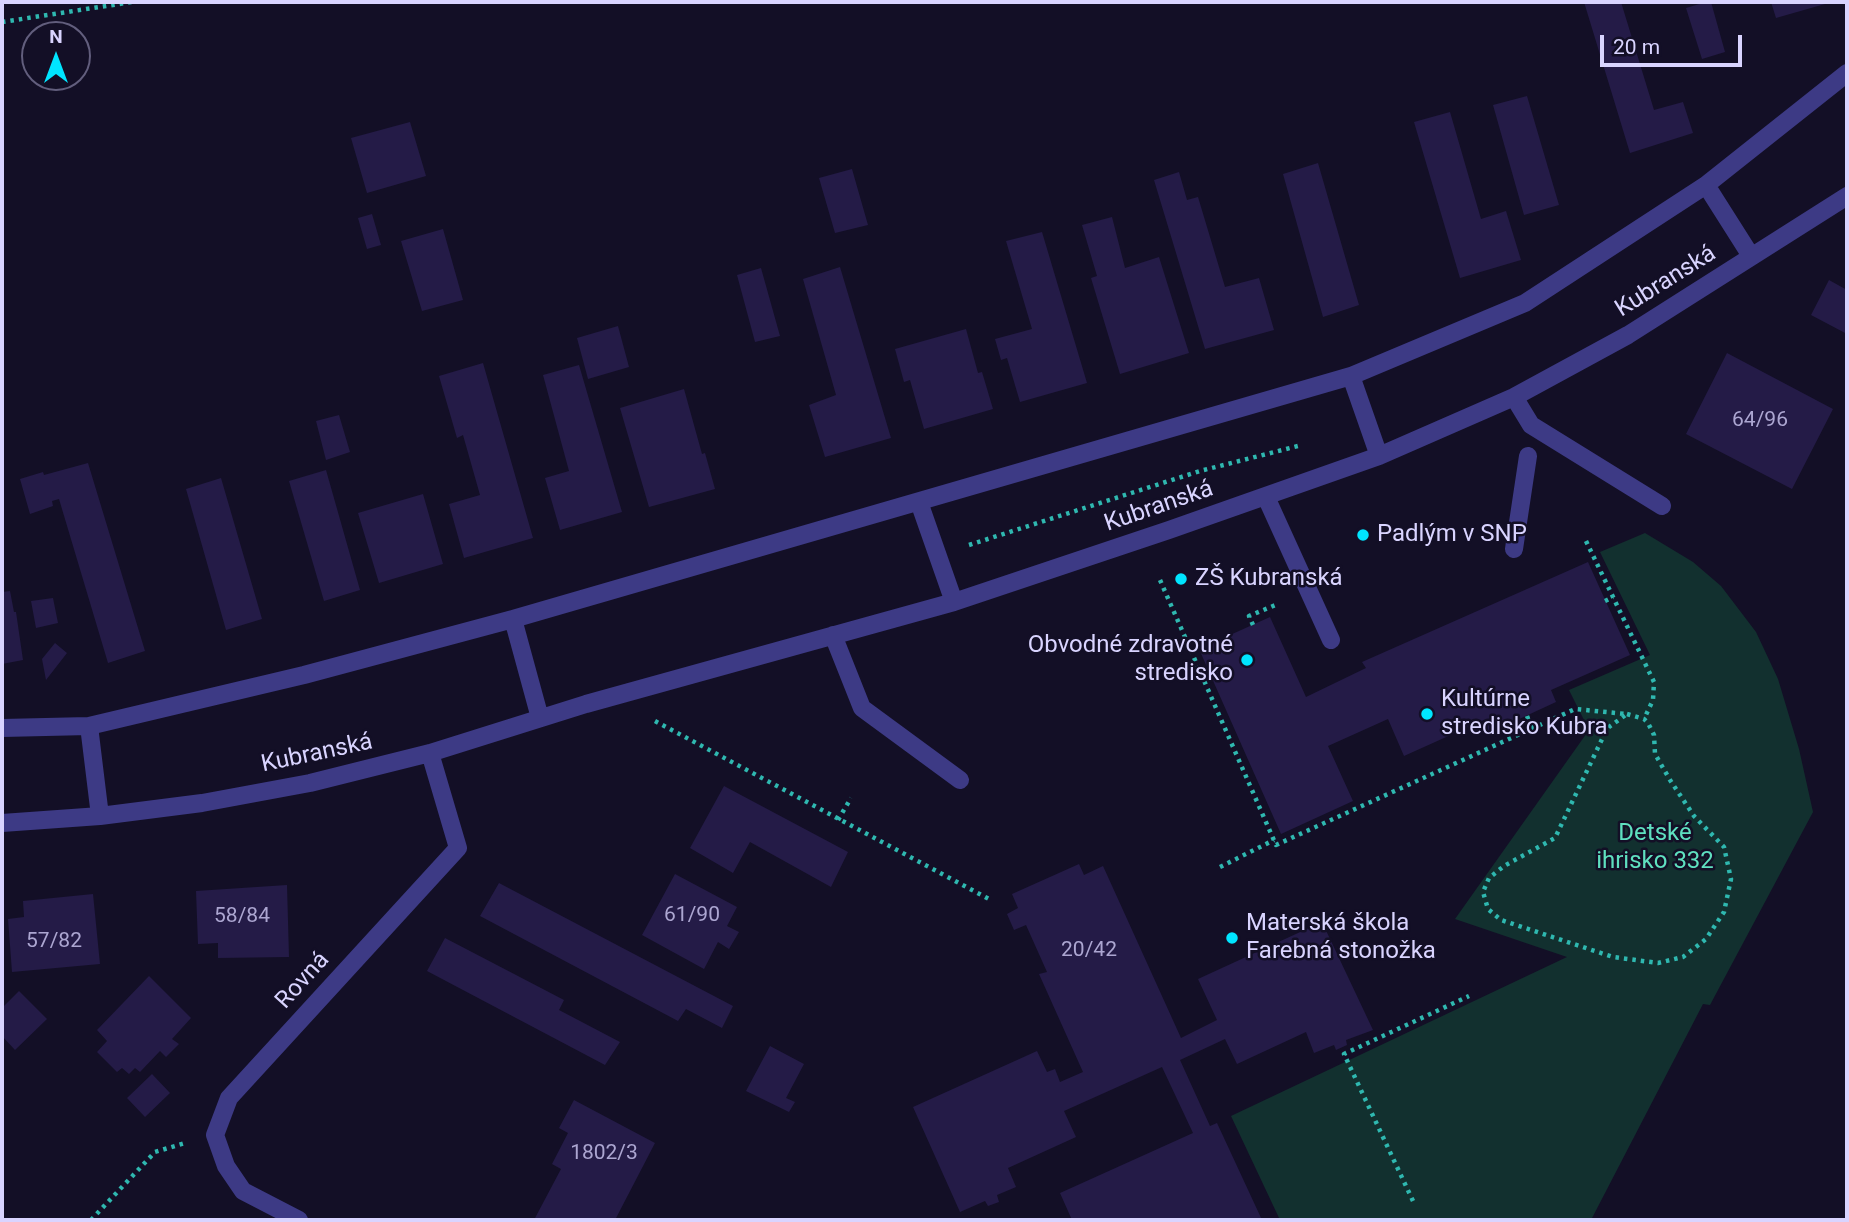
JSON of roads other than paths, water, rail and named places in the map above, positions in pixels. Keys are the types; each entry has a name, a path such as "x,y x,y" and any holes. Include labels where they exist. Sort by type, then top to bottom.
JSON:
{"street":[{"path":"2,728 89,726 304,675 513,620 1351,376 1525,303 1706,185 1847,73"},
{"name":"Kubranská","path":"1706,185 1751,256"},
{"name":"Kubranská","path":"2,823 100,816 202,803 310,783 430,753 540,718 954,602 1266,497 1379,456 1514,397 1628,335 1847,196"},
{"path":"1351,376 1379,456"},
{"path":"1514,397 1531,425 1662,506"},
{"path":"1514,549 1528,456"},
{"path":"1266,497 1331,640"},
{"path":"919,502 954,602"},
{"path":"513,620 540,718"},
{"path":"833,635 862,708 960,780"},
{"path":"89,726 100,816"},
{"name":"Rovná","path":"299,1220 243,1191 226,1166 215,1135 229,1098 458,848 430,753"}],"place":[{"name":"Padlým v SNP","path":"1363,535"},
{"name":"ZŠ Kubranská","path":"1181,579"},
{"name":"Obvodné zdravotné stredisko","path":"1247,660"},
{"name":"Kultúrne stredisko Kubra","path":"1427,714"},
{"name":"Materská škola Farebná stonožka","path":"1232,938"}],"park label":[{"name":"Detské ihrisko 332","path":"1655,848"}]}
